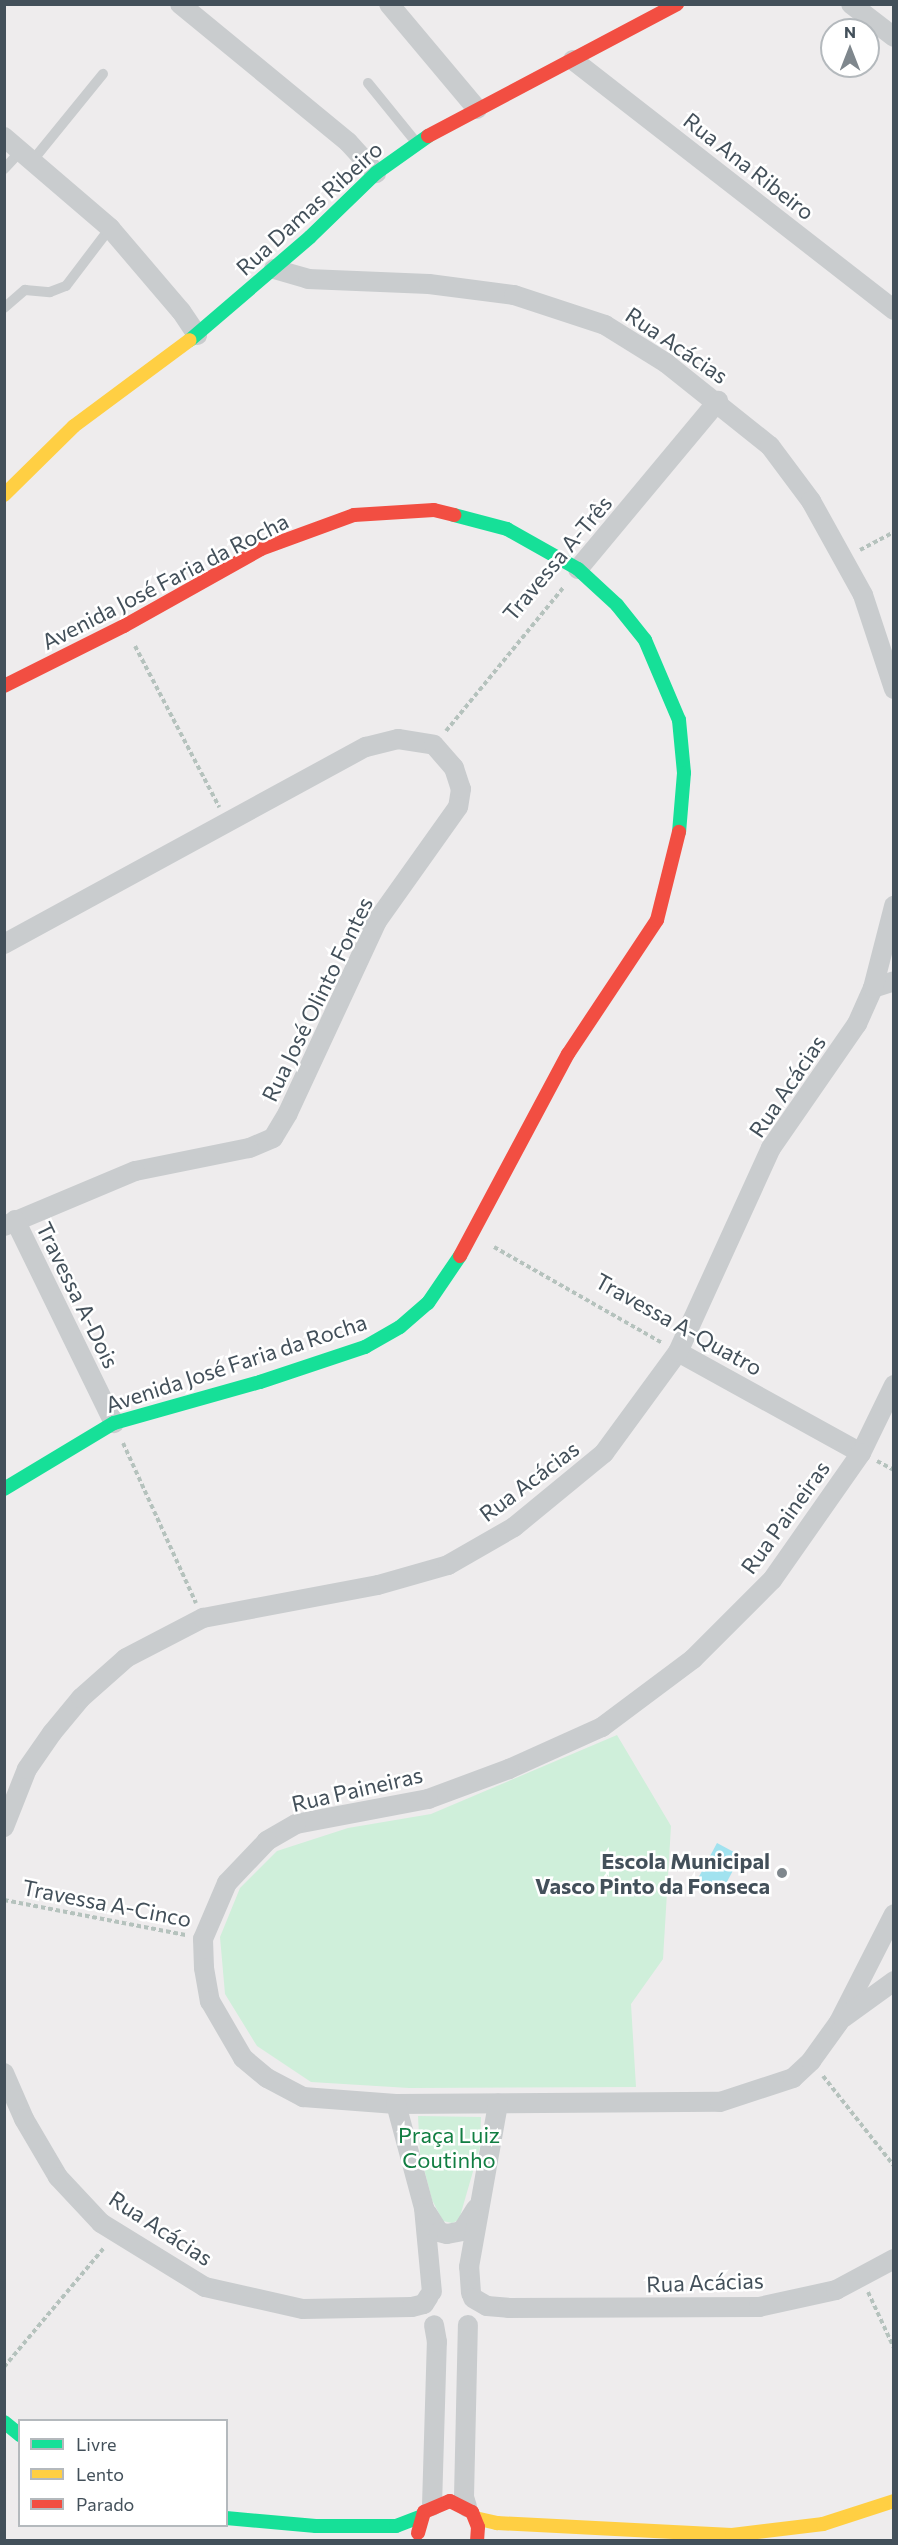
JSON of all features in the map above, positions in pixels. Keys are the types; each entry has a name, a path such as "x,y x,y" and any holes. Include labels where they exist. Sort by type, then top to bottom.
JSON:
{"street":[{"path":"180,4 348,142 376,173"},
{"path":"389,4 477,109"},
{"name":"Rua Damas Ribeiro","path":"4,495 74,426 197,335 274,269 376,173 416,142 573,60 643,12 678,4"},
{"path":"851,4 894,37"},
{"name":"Rua Ana Ribeiro","path":"573,60 894,310"},
{"path":"4,137 110,228 181,311 197,335"},
{"name":"Rua Acácias","path":"274,269 308,279 429,284 514,295 563,309 605,325 718,401 770,446 811,501 846,558 864,595 894,689"},
{"name":"Travessa A-Três","path":"578,569 718,401"},
{"name":"Avenida José Faria da Rocha","path":"4,686 124,626 261,549 354,515 434,510 507,529 578,569 617,605 645,640 666,682 679,720 684,773 681,825 657,920 568,1054 474,1236 428,1303 400,1327 365,1347 260,1382 114,1424 4,1490"},
{"path":"4,944 366,747 398,739 434,745"},
{"name":"Rua José Olinto Fontes","path":"10,1223 135,1171 249,1148 273,1138 288,1113 377,921 458,807 461,789 454,768 434,745"},
{"name":"Rua Acácias","path":"4,1827 27,1769 81,1698 126,1659 203,1618 378,1585 448,1566 514,1527 604,1453 678,1352 771,1148 834,1060 873,988 894,906"},
{"path":"873,988 894,981"},
{"name":"Travessa A-Dois","path":"10,1223 114,1424"},
{"name":"Travessa A-Quatro","path":"678,1352 861,1453"},
{"name":"Rua Paineiras","path":"894,1385 861,1453 772,1580 693,1659 656,1689 602,1727 489,1776 428,1799 296,1824 267,1841 227,1883 203,1938 210,2001 243,2058 267,2078 303,2097 396,2104 720,2102 793,2078 812,2061 839,2022 894,1914"},
{"path":"839,2022 894,1981"},
{"name":"Rua Acácias","path":"4,2073 24,2118 58,2176 101,2223 205,2287 303,2308 415,2310 432,2322"},
{"path":"396,2104 424,2208 431,2294 427,2308 437,2342 427,2511 419,2541"},
{"path":"477,2541 464,2486 469,2323 472,2296 469,2267 498,2104"},
{"path":"424,2208 439,2232 447,2234 462,2230 480,2204"},
{"name":"Rua Acácias","path":"472,2296 487,2306 508,2308 759,2307 836,2290 894,2259"},
{"path":"431,2294 451,2283 472,2296"},
{"name":"Rua Acácias","path":"402,2308 424,2304 431,2294"},
{"name":"Rua Acácias","path":"469,2323 508,2308"},
{"path":"432,2322 452,2332 469,2323"},
{"path":"4,2422 18,2433"},
{"path":"228,2518 306,2525 396,2526 450,2501 498,2523 732,2535 823,2524 894,2501"},
{"path":"214,2527 232,2533"},
{"path":"543,2541 653,2530"}],"lane":[{"path":"4,169 27,156 103,74"},
{"path":"368,83 416,142"},
{"path":"4,308 25,290 50,292 66,286 110,228"}],"path":[{"path":"846,558 894,532"},
{"name":"Travessa A-Três","path":"434,745 578,569"},
{"path":"124,626 228,823"},
{"name":"Travessa A-Quatro","path":"474,1236 678,1352"},
{"path":"114,1424 203,1618"},
{"name":"Travessa A-Cinco","path":"4,1900 203,1938"},
{"path":"812,2061 894,2166"},
{"path":"4,2367 117,2232"},
{"path":"861,2278 894,2348"}],"green space":[{"path":"617,1735 671,1826 663,1959 631,2004 636,2087 409,2088 311,2082 257,2046 225,1994 220,1937 240,1888 277,1851 348,1828 431,1814"},
{"name":"Praça Luiz Coutinho","path":"418,2116 481,2117 480,2147 459,2220 452,2223 443,2221 432,2200 420,2153"}],"water":[{"path":"717,1843 741,1856 720,1895 696,1882"}],"traffic: fast":[{"path":"190,340 310,237 376,173 428,136"},
{"path":"454,515 507,529 578,569 617,605 645,640 679,720 684,773 679,832"},
{"path":"4,1489 114,1423 260,1382 365,1347 400,1327 428,1303 460,1256"},
{"path":"4,2422 18,2433"},
{"path":"228,2518 316,2526 396,2526 422,2516"}],"traffic: slow":[{"path":"4,495 74,426 190,340"},
{"path":"475,2518 497,2523 732,2535 823,2524 894,2501"}],"traffic: jam":[{"path":"428,136 677,4"},
{"path":"4,686 124,626 261,549 354,515 434,510 454,515"},
{"path":"460,1256 568,1054 657,920 679,832"},
{"path":"418,2533 424,2512 450,2501 472,2512 478,2527 477,2540"}],"place":[{"name":"Escola Municipal Vasco Pinto da Fonseca","path":"782,1873"}]}
